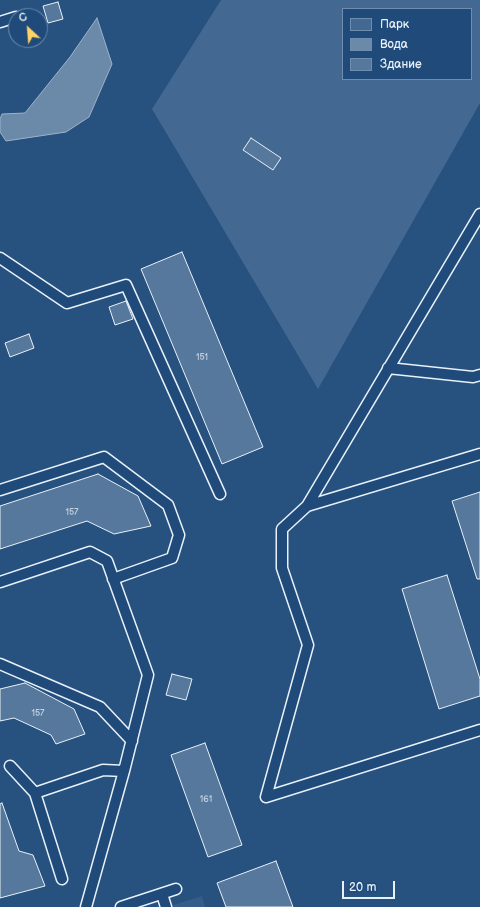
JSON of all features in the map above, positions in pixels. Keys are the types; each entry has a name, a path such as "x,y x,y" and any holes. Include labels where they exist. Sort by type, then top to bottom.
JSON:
{"lane":[{"path":"480,214 307,506 282,529 282,568 308,645 266,797 480,730"},
{"path":"0,258 67,303 126,285 220,494"},
{"path":"388,368 473,377 480,375"},
{"path":"307,506 480,454"},
{"path":"0,490 104,457 168,505 179,535 172,558 113,579"},
{"path":"0,582 90,552 107,561 148,675 124,771 86,907"},
{"path":"0,664 100,707 132,741"},
{"path":"10,766 35,793 62,879"},
{"path":"35,793 103,770 124,771"},
{"path":"121,907 176,889"},
{"path":"162,894 166,907"}],"shaded area":[{"path":"202,896 205,907 167,907"}],"green space":[{"path":"221,0 480,0 480,103 318,389 152,109"}],"water":[{"path":"97,18 112,64 89,117 66,132 6,141 0,132 0,119 2,114 25,113 70,57"}],"building":[{"path":"58,2 63,19 48,23 48,8 44,8 43,6"},
{"path":"251,138 281,158 273,170 243,150"},
{"path":"182,252 263,447 222,464 141,269"},
{"path":"126,301 133,319 115,325 109,307"},
{"path":"29,334 34,348 10,357 5,343"},
{"path":"98,474 138,496 151,526 114,534 87,521 0,549 0,506"},
{"path":"480,492 480,579 477,579 452,501"},
{"path":"447,575 480,679 480,696 439,709 402,589"},
{"path":"172,674 192,679 186,700 166,695"},
{"path":"25,683 74,709 85,734 56,744 51,735 14,718 0,721 0,689"},
{"path":"205,743 242,845 208,857 171,755"},
{"path":"2,803 19,851 33,855 45,886 0,898 0,804"},
{"path":"276,861 293,907 226,907 217,883"}]}
